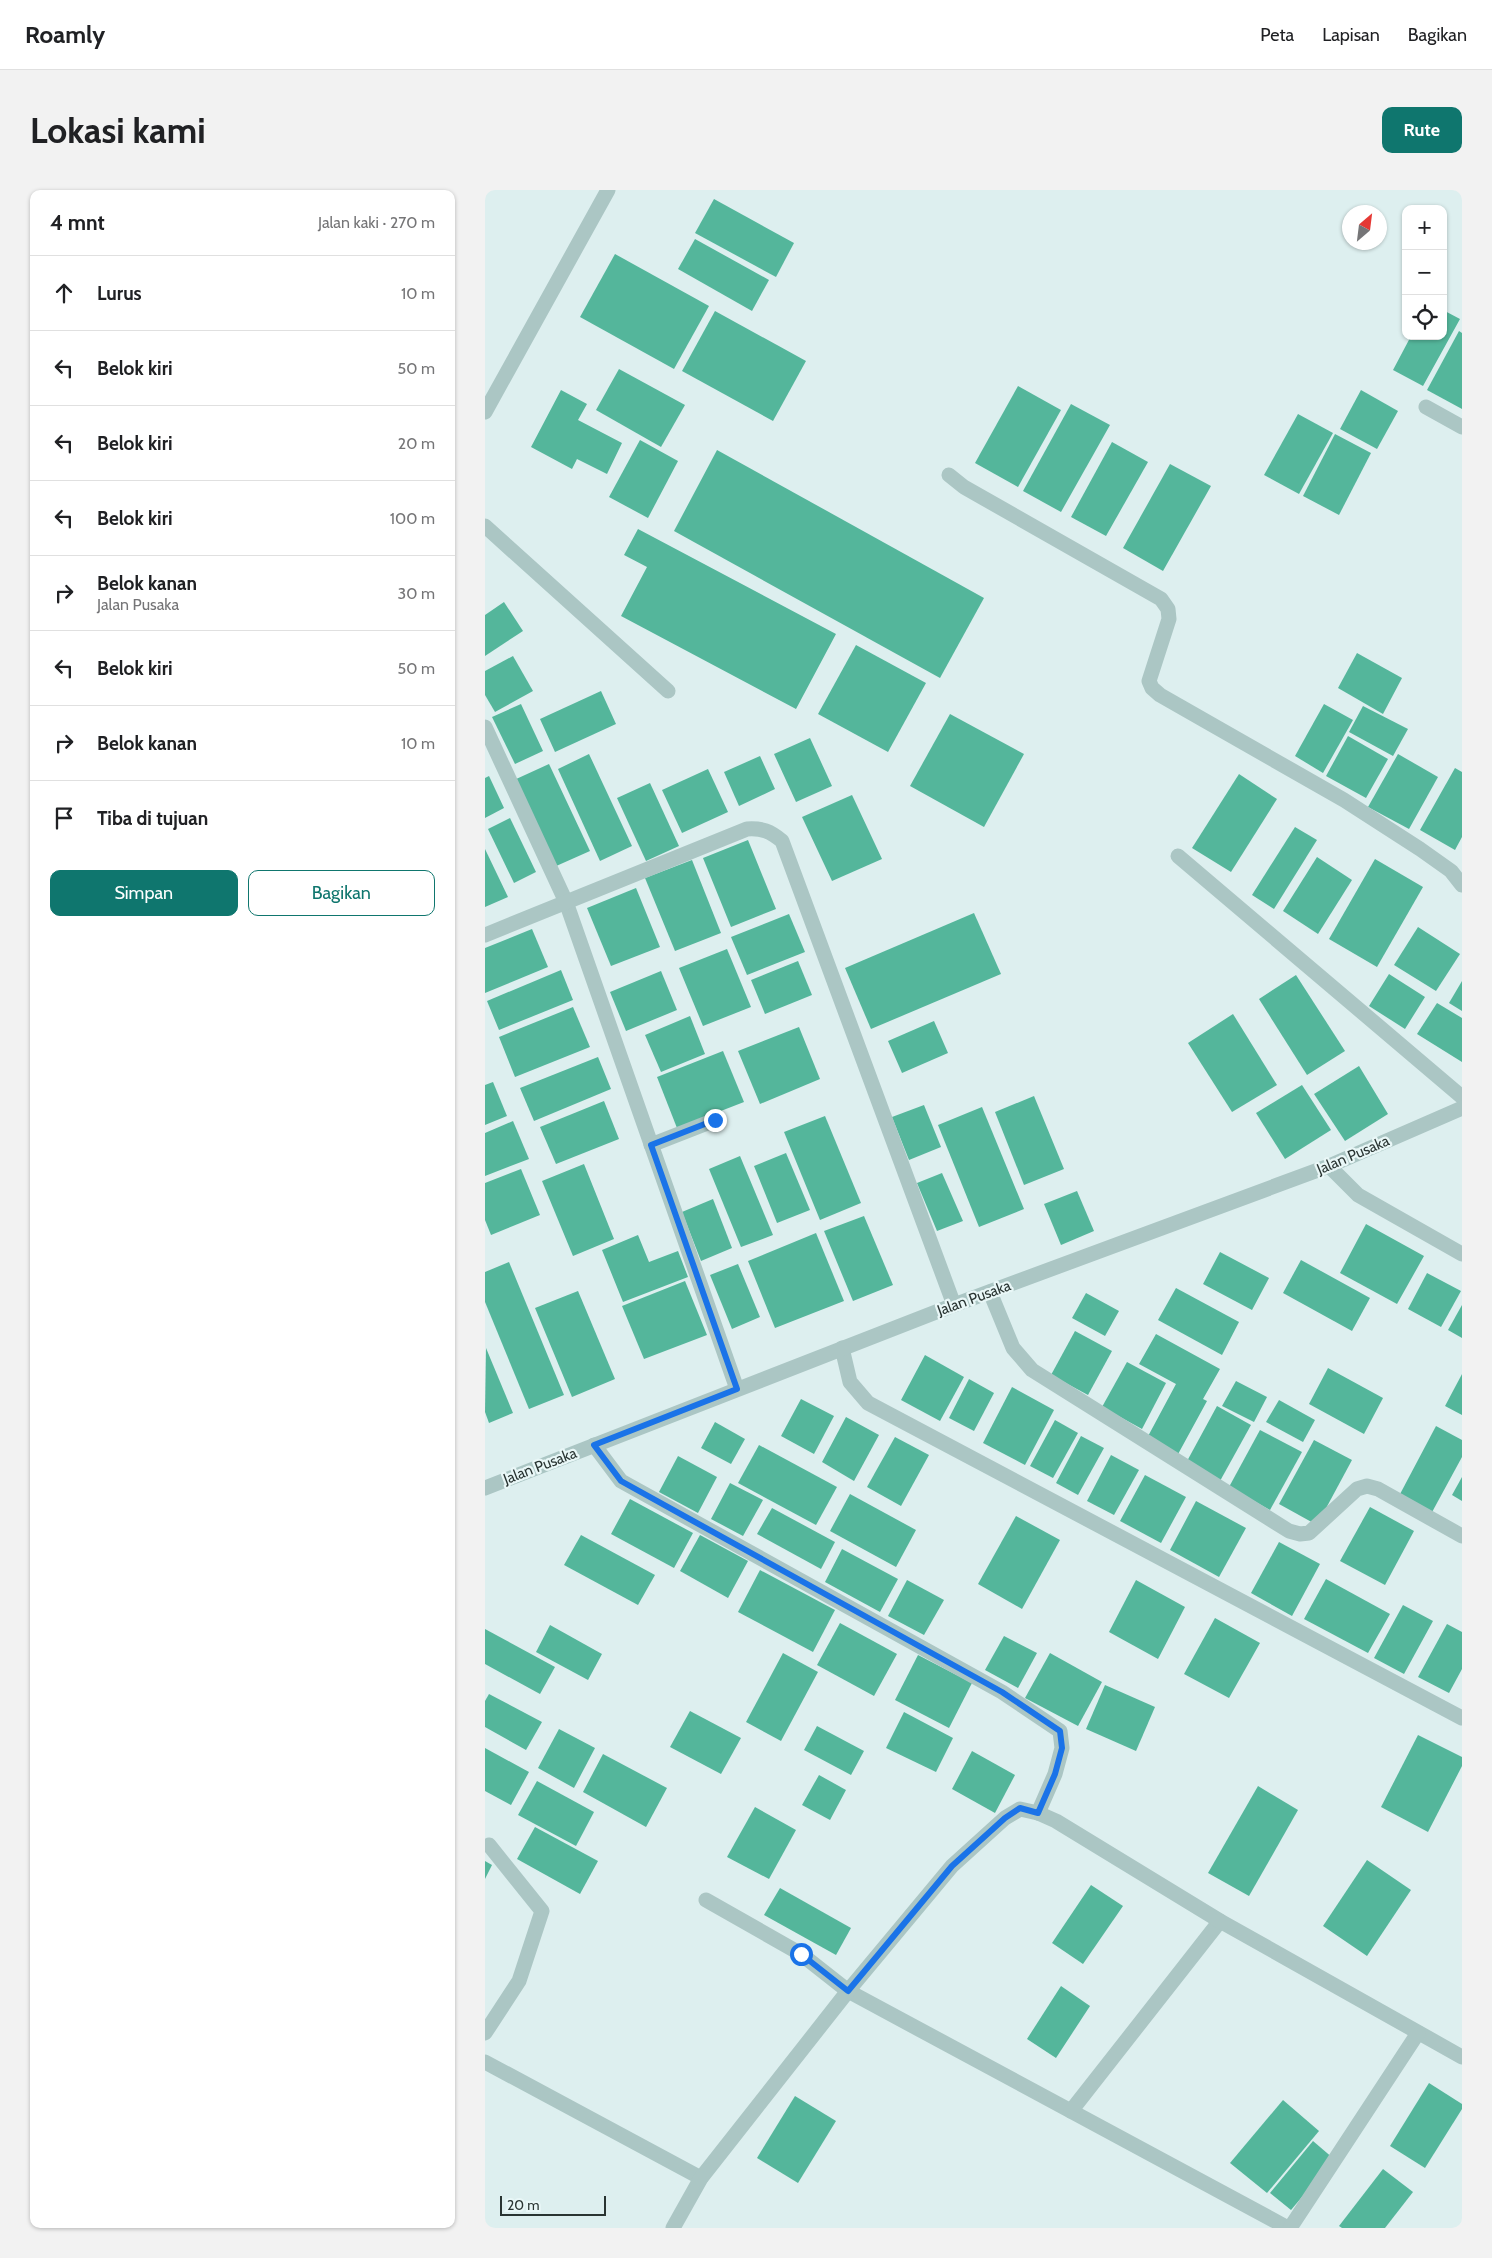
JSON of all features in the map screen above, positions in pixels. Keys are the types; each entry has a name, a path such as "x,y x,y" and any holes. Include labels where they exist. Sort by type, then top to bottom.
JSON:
{"street":[{"path":"485,412 608,190"},
{"path":"1426,407 1462,427"},
{"path":"949,475 964,487 1161,599 1168,609 1169,619 1149,681 1152,688 1161,695 1344,800 1451,871 1462,884"},
{"path":"485,526 668,690"},
{"path":"485,727 566,902 737,1389"},
{"path":"485,935 747,829 759,828 772,832 781,841 954,1305"},
{"path":"1178,856 1462,1097"},
{"name":"Jalan Pusaka","path":"485,1488 954,1305 1329,1166 1462,1108"},
{"path":"651,1145 715,1120"},
{"path":"1329,1166 1358,1195 1462,1254"},
{"path":"990,1292 1013,1348 1032,1370 1289,1531 1300,1534 1309,1533 1357,1489 1367,1486 1378,1489 1462,1536"},
{"path":"842,1348 849,1382 868,1403 1462,1718"},
{"path":"594,1445 621,1481 1002,1692 1060,1731 1062,1748 1060,1757 1055,1774 1038,1813"},
{"path":"673,2228 701,2178 848,1991 952,1866 1005,1818 1020,1808 1056,1821 1220,1921 1462,2057"},
{"path":"485,2033 519,1981 542,1911 489,1845"},
{"path":"706,1900 801,1954 848,1991 1289,2228 1418,2033"},
{"path":"1071,2111 1220,1921"},
{"path":"485,2062 701,2178"}],"building":[{"path":"714,199 794,243 776,277 695,233"},
{"path":"695,239 769,280 752,311 678,269"},
{"path":"615,254 709,306 674,369 580,317"},
{"path":"715,311 806,361 773,421 682,371"},
{"path":"1447,312 1460,319 1423,386 1393,370 1409,340 1447,340"},
{"path":"1459,331 1462,333 1462,409 1427,390"},
{"path":"619,369 685,405 661,447 596,410"},
{"path":"1018,386 1061,410 1018,487 975,463"},
{"path":"561,390 587,404 578,420 622,443 607,474 577,459 572,469 531,447"},
{"path":"1361,390 1398,411 1377,449 1340,429"},
{"path":"1071,404 1110,425 1061,512 1023,491"},
{"path":"1298,414 1333,433 1299,494 1264,475"},
{"path":"1335,434 1371,453 1339,515 1303,496"},
{"path":"640,440 678,461 648,518 609,497"},
{"path":"1112,442 1148,462 1106,536 1071,517"},
{"path":"717,450 984,598 940,678 674,531"},
{"path":"1170,464 1211,486 1163,571 1123,548"},
{"path":"638,529 836,634 796,709 621,616 647,567 624,555"},
{"path":"504,602 523,631 485,656 485,615"},
{"path":"856,645 926,683 888,752 818,714"},
{"path":"1357,653 1402,678 1383,714 1338,688"},
{"path":"513,656 533,691 495,712 485,695 485,671"},
{"path":"601,691 616,724 555,752 540,719"},
{"path":"521,704 543,751 515,764 492,717"},
{"path":"1324,704 1353,720 1323,773 1295,756"},
{"path":"1363,706 1408,729 1393,756 1349,732"},
{"path":"950,714 1024,754 984,827 910,786"},
{"path":"1348,736 1388,759 1366,798 1326,776"},
{"path":"810,738 832,786 796,802 774,754"},
{"path":"589,754 632,846 600,861 558,769"},
{"path":"1398,754 1438,777 1409,829 1368,807"},
{"path":"760,756 775,789 739,806 724,772"},
{"path":"549,764 590,851 554,867 514,780"},
{"path":"1455,768 1462,772 1462,837 1455,850 1420,830"},
{"path":"708,769 728,812 682,833 662,790"},
{"path":"1239,774 1277,799 1231,872 1192,848"},
{"path":"489,776 504,808 485,818 485,778"},
{"path":"650,783 679,846 646,861 617,798"},
{"path":"852,795 882,859 832,881 802,817"},
{"path":"510,818 536,872 514,883 488,829"},
{"path":"1295,827 1317,840 1274,909 1252,895"},
{"path":"748,840 776,909 731,927 703,858"},
{"path":"485,849 508,897 485,907"},
{"path":"1317,857 1352,880 1318,934 1283,911"},
{"path":"1375,859 1423,887 1377,967 1329,939"},
{"path":"692,860 721,933 675,951 645,878"},
{"path":"636,888 660,947 611,966 587,908"},
{"path":"974,913 1001,974 871,1029 845,968"},
{"path":"789,914 805,952 747,975 731,937"},
{"path":"1418,927 1460,954 1436,991 1394,965"},
{"path":"532,929 548,967 485,993 485,948"},
{"path":"727,949 751,1007 703,1026 679,968"},
{"path":"798,961 812,995 765,1014 751,980"},
{"path":"561,970 573,1000 499,1030 487,1001"},
{"path":"661,971 677,1010 626,1031 610,992"},
{"path":"1389,974 1425,997 1405,1029 1369,1006"},
{"path":"1296,975 1345,1051 1307,1075 1259,999"},
{"path":"1462,981 1462,1011 1449,1003"},
{"path":"1437,1003 1462,1018 1462,1062 1417,1034"},
{"path":"573,1007 590,1047 515,1077 499,1037"},
{"path":"1233,1014 1277,1085 1232,1112 1188,1043"},
{"path":"690,1016 705,1054 661,1072 645,1035"},
{"path":"934,1021 948,1053 902,1073 888,1041"},
{"path":"799,1027 820,1079 760,1104 738,1051"},
{"path":"723,1051 744,1102 677,1128 657,1077"},
{"path":"598,1057 611,1089 534,1121 520,1088"},
{"path":"1359,1066 1388,1114 1345,1141 1314,1094"},
{"path":"493,1082 507,1116 485,1125 485,1085"},
{"path":"1302,1085 1331,1130 1285,1159 1256,1113"},
{"path":"1034,1096 1064,1169 1024,1185 995,1112"},
{"path":"604,1101 619,1139 556,1164 540,1127"},
{"path":"924,1105 941,1147 909,1160 892,1117"},
{"path":"982,1107 1024,1209 979,1227 938,1125"},
{"path":"825,1116 861,1203 820,1220 784,1132"},
{"path":"513,1121 529,1159 485,1176 485,1133"},
{"path":"786,1153 810,1210 777,1223 754,1166"},
{"path":"740,1156 773,1235 741,1247 709,1169"},
{"path":"584,1164 614,1239 573,1256 542,1181"},
{"path":"521,1169 540,1215 491,1235 485,1220 485,1183"},
{"path":"942,1173 963,1221 937,1231 917,1183"},
{"path":"1077,1191 1094,1231 1061,1245 1044,1204"},
{"path":"713,1199 732,1248 701,1261 682,1212"},
{"path":"864,1216 893,1285 853,1301 824,1231"},
{"path":"1366,1224 1424,1256 1397,1304 1340,1273"},
{"path":"816,1233 844,1301 775,1328 748,1261"},
{"path":"638,1235 649,1262 678,1251 688,1277 623,1302 602,1250"},
{"path":"1220,1252 1269,1278 1252,1310 1203,1284"},
{"path":"1301,1260 1370,1298 1352,1331 1283,1293"},
{"path":"509,1262 564,1395 529,1409 485,1302 485,1272"},
{"path":"738,1264 760,1317 732,1329 710,1275"},
{"path":"1427,1273 1461,1291 1441,1327 1408,1309"},
{"path":"685,1281 707,1335 644,1359 622,1306"},
{"path":"1176,1288 1239,1322 1222,1355 1158,1320"},
{"path":"578,1291 615,1379 572,1397 535,1308"},
{"path":"1086,1293 1119,1311 1105,1336 1072,1318"},
{"path":"1462,1305 1462,1338 1448,1330"},
{"path":"1075,1331 1112,1351 1088,1395 1051,1375"},
{"path":"1156,1334 1220,1369 1203,1399 1207,1401 1177,1456 1146,1440 1176,1384 1139,1364"},
{"path":"486,1348 513,1413 489,1423 485,1412"},
{"path":"925,1355 964,1377 940,1421 901,1400"},
{"path":"1127,1362 1166,1383 1142,1429 1102,1407"},
{"path":"1328,1368 1383,1398 1364,1434 1309,1404"},
{"path":"1462,1374 1462,1415 1445,1406"},
{"path":"969,1379 994,1393 974,1431 949,1418"},
{"path":"1236,1381 1267,1397 1254,1422 1222,1406"},
{"path":"1012,1387 1054,1410 1025,1465 983,1443"},
{"path":"801,1399 834,1416 814,1454 781,1436"},
{"path":"1279,1400 1315,1420 1303,1442 1266,1422"},
{"path":"1217,1406 1251,1425 1220,1481 1186,1463"},
{"path":"846,1417 879,1435 854,1481 822,1462"},
{"path":"1055,1420 1078,1433 1053,1478 1030,1466"},
{"path":"715,1422 745,1439 731,1464 701,1448"},
{"path":"1436,1426 1462,1440 1462,1457 1431,1514 1399,1496"},
{"path":"1260,1430 1302,1452 1270,1510 1229,1487"},
{"path":"1081,1436 1104,1448 1078,1495 1056,1483"},
{"path":"895,1437 929,1455 901,1506 867,1487"},
{"path":"1314,1440 1352,1460 1317,1525 1279,1504"},
{"path":"759,1445 837,1487 816,1525 738,1483"},
{"path":"1111,1455 1139,1470 1114,1515 1087,1501"},
{"path":"678,1456 717,1477 698,1513 659,1492"},
{"path":"1145,1475 1186,1497 1161,1543 1120,1521"},
{"path":"1462,1477 1462,1501 1452,1495"},
{"path":"730,1483 763,1500 743,1536 711,1519"},
{"path":"850,1494 916,1530 896,1567 830,1531"},
{"path":"630,1499 693,1533 674,1568 611,1534"},
{"path":"1196,1501 1246,1528 1219,1577 1170,1550"},
{"path":"1370,1507 1414,1531 1385,1585 1340,1561"},
{"path":"772,1508 835,1542 821,1569 757,1534"},
{"path":"1016,1516 1060,1540 1022,1609 978,1584"},
{"path":"581,1535 655,1575 638,1605 564,1565"},
{"path":"700,1535 748,1561 728,1598 680,1571"},
{"path":"1279,1542 1320,1564 1292,1616 1251,1593"},
{"path":"842,1549 898,1579 880,1612 825,1582"},
{"path":"760,1570 835,1610 813,1652 738,1612"},
{"path":"1326,1579 1390,1614 1368,1653 1304,1619"},
{"path":"907,1580 944,1600 924,1635 888,1616"},
{"path":"1136,1580 1185,1607 1158,1659 1109,1632"},
{"path":"1403,1605 1433,1621 1404,1674 1374,1658"},
{"path":"1215,1618 1260,1643 1229,1698 1184,1674"},
{"path":"840,1623 897,1654 874,1696 817,1665"},
{"path":"1447,1624 1462,1632 1462,1669 1449,1693 1418,1677"},
{"path":"550,1625 602,1654 588,1680 536,1652"},
{"path":"485,1629 555,1667 540,1694 485,1664"},
{"path":"1004,1636 1037,1653 1018,1688 985,1670"},
{"path":"783,1653 818,1672 781,1741 746,1722"},
{"path":"1050,1653 1102,1682 1078,1726 1025,1698"},
{"path":"918,1655 972,1683 949,1728 895,1700"},
{"path":"1105,1685 1155,1707 1136,1751 1086,1729"},
{"path":"489,1694 542,1722 526,1750 485,1727 485,1701"},
{"path":"690,1711 741,1738 721,1774 670,1747"},
{"path":"904,1712 953,1738 936,1772 886,1748"},
{"path":"817,1726 864,1751 851,1775 804,1750"},
{"path":"559,1729 595,1748 574,1788 538,1768"},
{"path":"1418,1735 1462,1757 1462,1766 1428,1832 1381,1807"},
{"path":"485,1748 529,1772 511,1805 485,1791"},
{"path":"972,1751 1015,1775 995,1813 952,1789"},
{"path":"603,1754 667,1788 646,1827 583,1792"},
{"path":"819,1775 846,1790 830,1820 802,1805"},
{"path":"537,1781 594,1812 576,1846 518,1815"},
{"path":"1258,1786 1298,1810 1249,1896 1208,1873"},
{"path":"755,1807 796,1830 769,1879 727,1857"},
{"path":"535,1827 598,1861 580,1894 517,1859"},
{"path":"1367,1860 1411,1890 1367,1956 1323,1926"},
{"path":"485,1861 492,1865 485,1879"},
{"path":"1091,1885 1123,1906 1083,1964 1052,1943"},
{"path":"780,1888 851,1928 836,1955 764,1915"},
{"path":"1061,1986 1090,2006 1056,2058 1027,2039"},
{"path":"1429,2083 1462,2104 1462,2109 1425,2168 1390,2146"},
{"path":"795,2096 836,2121 798,2183 757,2158"},
{"path":"1283,2100 1319,2131 1267,2193 1230,2163"},
{"path":"1313,2141 1334,2159 1291,2210 1270,2193"},
{"path":"1383,2169 1413,2192 1385,2228 1342,2228 1339,2226"}],"route":[{"path":"715,1120 651,1145 737,1389 594,1445 621,1481 1002,1692 1060,1731 1062,1748 1055,1774 1038,1813 1020,1808 1005,1818 952,1866 848,1991 801,1954"}]}
